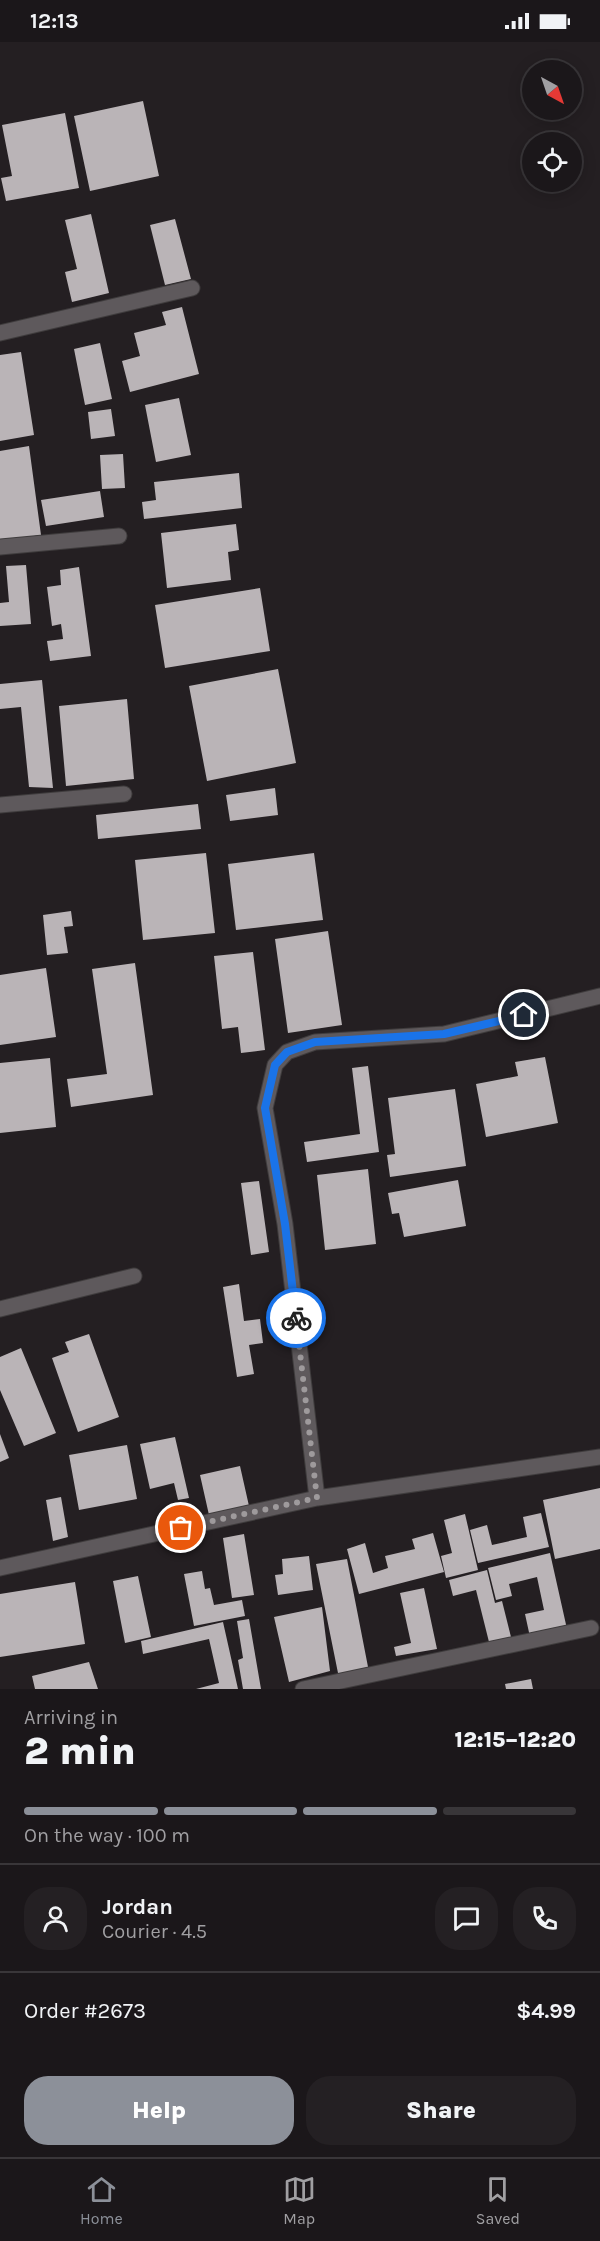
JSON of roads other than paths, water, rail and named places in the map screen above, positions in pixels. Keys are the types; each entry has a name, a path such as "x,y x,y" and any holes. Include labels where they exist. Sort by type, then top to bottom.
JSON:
{"street":[{"path":"0,333 192,288"},
{"path":"0,547 119,536"},
{"path":"0,805 124,794"},
{"path":"317,1498 285,1224 265,1108 275,1065 287,1052 315,1042 444,1034 600,996"},
{"path":"0,1309 134,1276"},
{"path":"0,1568 317,1498 600,1457"},
{"path":"303,1689 591,1628"}]}
